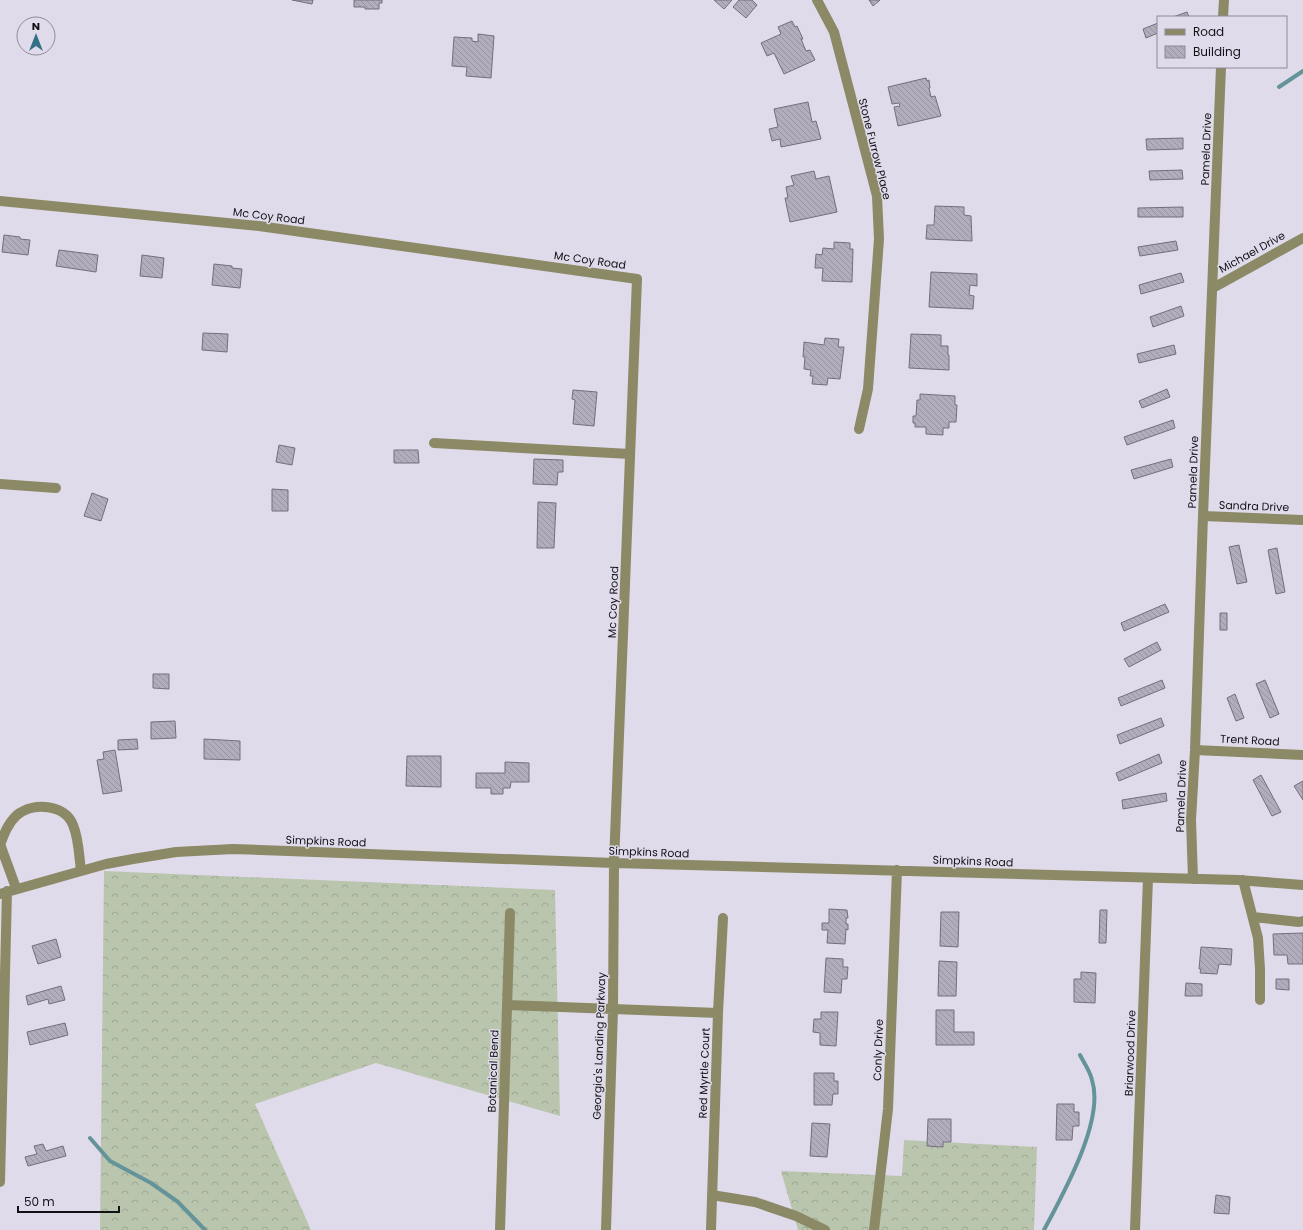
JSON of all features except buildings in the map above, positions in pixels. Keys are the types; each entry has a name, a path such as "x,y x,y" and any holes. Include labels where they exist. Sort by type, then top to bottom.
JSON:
{"street":[{"name":"Stone Furrow Place","path":"817,0 834,32 877,196 879,239 869,381 859,429"},
{"path":"1223,16 1224,0"},
{"name":"Pamela Drive","path":"1193,879 1191,820 1195,750 1221,68"},
{"name":"Mc Coy Road","path":"0,201 259,226 637,279 614,863"},
{"name":"Michael Drive","path":"1213,288 1301,243"},
{"path":"434,443 630,454"},
{"path":"0,484 56,488"},
{"name":"Sandra Drive","path":"1203,516 1303,520"},
{"name":"Trent Road","path":"1195,750 1303,755"},
{"path":"0,1182 8,891 0,845 10,823 26,810 36,808 48,807 68,816 73,824 77,838 81,871"},
{"name":"Simpkins Road","path":"8,891 126,860 176,852 233,849 614,863 1243,880 1303,885"},
{"name":"Georgia's Landing Parkway","path":"606,1230 613,1010 614,863"},
{"name":"Conly Drive","path":"874,1230 888,1109 897,870"},
{"name":"Briarwood Drive","path":"1135,1230 1148,878"},
{"path":"1243,880 1258,938 1260,961 1260,1000"},
{"name":"Botanical Bend","path":"500,1230 510,913"},
{"path":"1253,917 1299,922 1303,921"},
{"name":"Red Myrtle Court","path":"711,1230 718,1013 723,918"},
{"path":"507,1006 718,1013"},
{"path":"712,1195 756,1202 796,1216 825,1230"}],"green space":[{"path":"104,871 555,890 560,1116 376,1063 255,1104 311,1230 100,1230"},
{"path":"904,1140 1037,1147 1034,1230 798,1230 781,1171 902,1176"}],"waterway":[{"path":"1279,87 1303,71"},
{"path":"1044,1230 1080,1156 1088,1136 1093,1115 1094,1096 1092,1080 1080,1055"},
{"path":"90,1138 110,1161 151,1183 178,1202 205,1230"}]}
